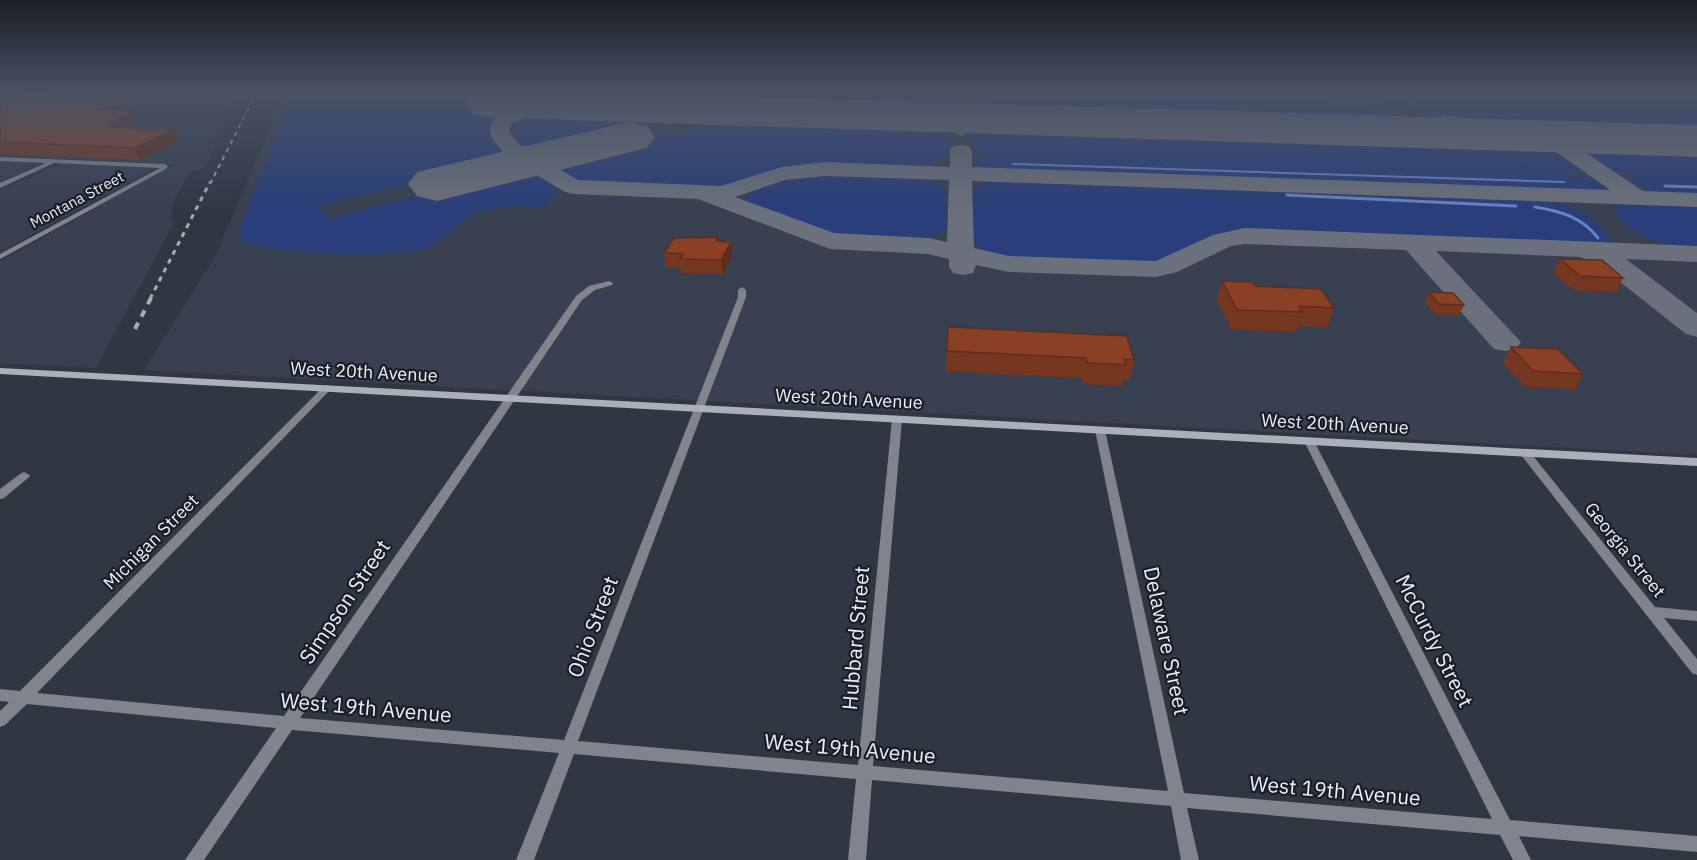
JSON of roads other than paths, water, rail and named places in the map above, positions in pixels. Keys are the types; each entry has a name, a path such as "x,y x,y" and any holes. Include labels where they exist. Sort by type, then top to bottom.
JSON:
{"main road":[{"name":"West 20th Avenue","path":"0,371 1697,462"}],"street":[{"path":"0,159 56,161"},
{"path":"0,186 56,161"},
{"name":"Montana Street","path":"0,257 165,166 56,161"},
{"name":"Simpson Street","path":"194,860 579,298 592,288 609,283"},
{"name":"Ohio Street","path":"525,860 700,408 742,297 742,290"},
{"name":"Michigan Street","path":"0,721 327,388"},
{"name":"Hubbard Street","path":"857,860 897,419"},
{"name":"Delaware Street","path":"1100,430 1190,860"},
{"name":"McCurdy Street","path":"1309,441 1522,860"},
{"name":"Georgia Street","path":"1525,453 1697,669"},
{"path":"0,495 24,476"},
{"path":"1652,612 1697,616"},
{"name":"West 19th Avenue","path":"0,695 289,723 1697,844"}],"waterway":[{"path":"1013,164 1564,182"},
{"path":"1665,186 1697,187"},
{"path":"1287,195 1516,206"},
{"path":"1535,207 1570,216 1585,225 1598,238"}],"railway":[{"path":"210,184 236,132"},
{"path":"150,299 210,182"},
{"path":"135,329 151,298"}]}
